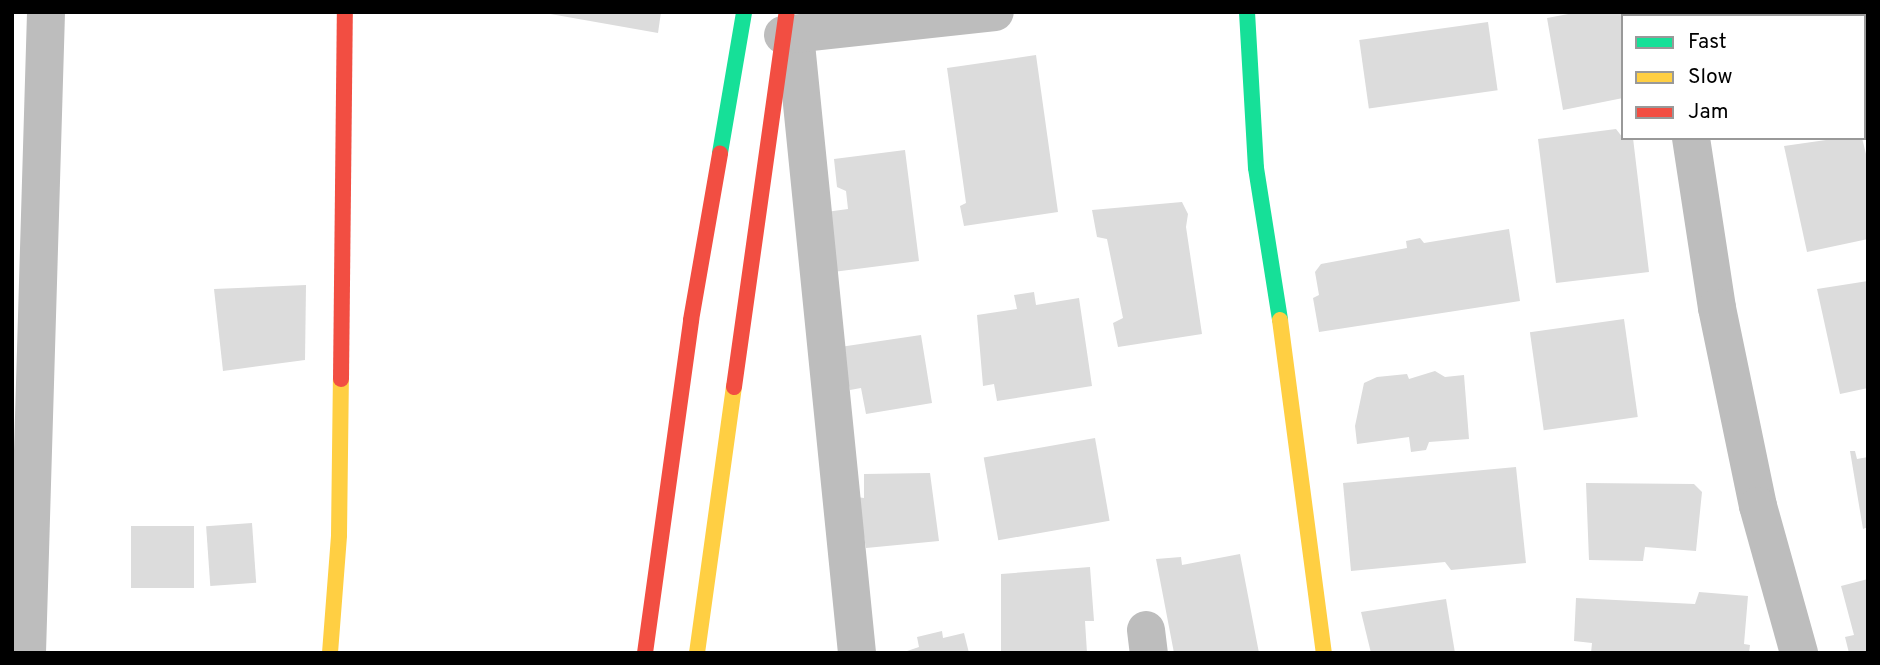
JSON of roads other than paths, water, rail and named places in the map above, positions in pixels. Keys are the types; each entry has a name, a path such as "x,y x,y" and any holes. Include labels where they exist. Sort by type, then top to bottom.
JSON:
{"street":[{"path":"27,653 46,12"},
{"path":"330,653 339,508 345,12"},
{"path":"645,653 691,320 744,12"},
{"path":"788,27 995,12"},
{"path":"1247,12 1255,168 1289,377 1324,653"},
{"path":"697,653 788,27"},
{"path":"788,27 857,653"},
{"path":"1691,140 1717,308 1758,506 1799,653"}]}
